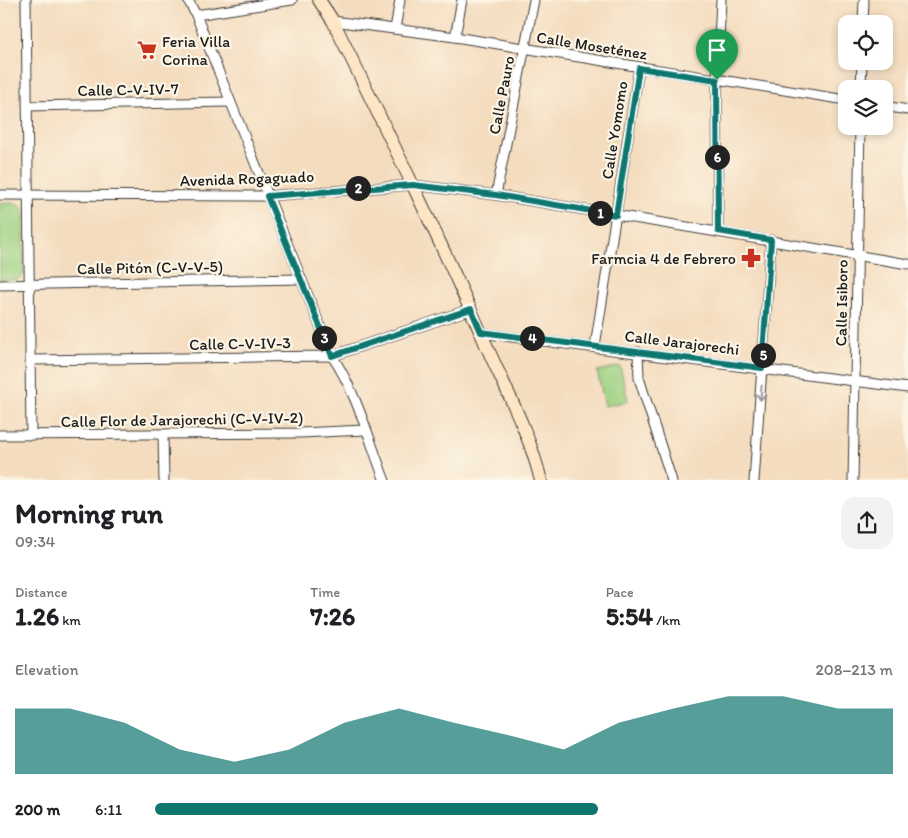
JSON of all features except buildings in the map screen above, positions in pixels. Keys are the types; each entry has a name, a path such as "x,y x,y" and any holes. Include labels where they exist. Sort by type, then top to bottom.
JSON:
{"main road":[{"path":"319,0 333,21 471,309 531,447 542,480"}],"street":[{"path":"26,0 31,435"},
{"path":"188,0 196,15 332,356 338,366 385,480"},
{"path":"196,15 292,0"},
{"path":"395,29 400,0"},
{"path":"455,37 462,0"},
{"name":"Calle Pauro","path":"496,195 534,0"},
{"path":"718,231 717,80 722,0"},
{"path":"863,15 864,0"},
{"name":"Calle Moseténez","path":"333,21 455,37 838,99"},
{"name":"Calle Yomomo","path":"595,346 639,68"},
{"name":"Calle C-V-IV-7","path":"28,106 230,102"},
{"path":"893,108 908,110"},
{"name":"Calle Isiboro","path":"853,480 860,135"},
{"name":"Avenida Rogaguado","path":"0,195 267,196 413,185 496,195 908,264"},
{"path":"754,480 771,240"},
{"name":"Calle Pitón (C-V-V-5)","path":"0,285 301,279"},
{"name":"Calle C-V-IV-3","path":"31,360 332,356 471,309"},
{"name":"Calle Jarajorechi","path":"481,332 908,388"},
{"path":"638,352 639,378 672,480"},
{"name":"Calle Flor de Jarajorechi (C-V-IV-2)","path":"0,435 163,435 365,430"},
{"path":"163,435 164,480"}],"green space":[{"path":"0,203 16,203 24,208 24,274 17,280 0,280"},
{"path":"620,366 628,401 605,406 597,371"}],"place":[{"name":"Feria Villa Corina","path":"147,50"},
{"name":"Farmcia 4 de Febrero","path":"751,258"}],"route":[{"path":"639,68 717,80 718,231 771,240 762,368 481,332 471,309 332,356 267,196 378,186 413,185 496,195 616,215 639,68"}]}
